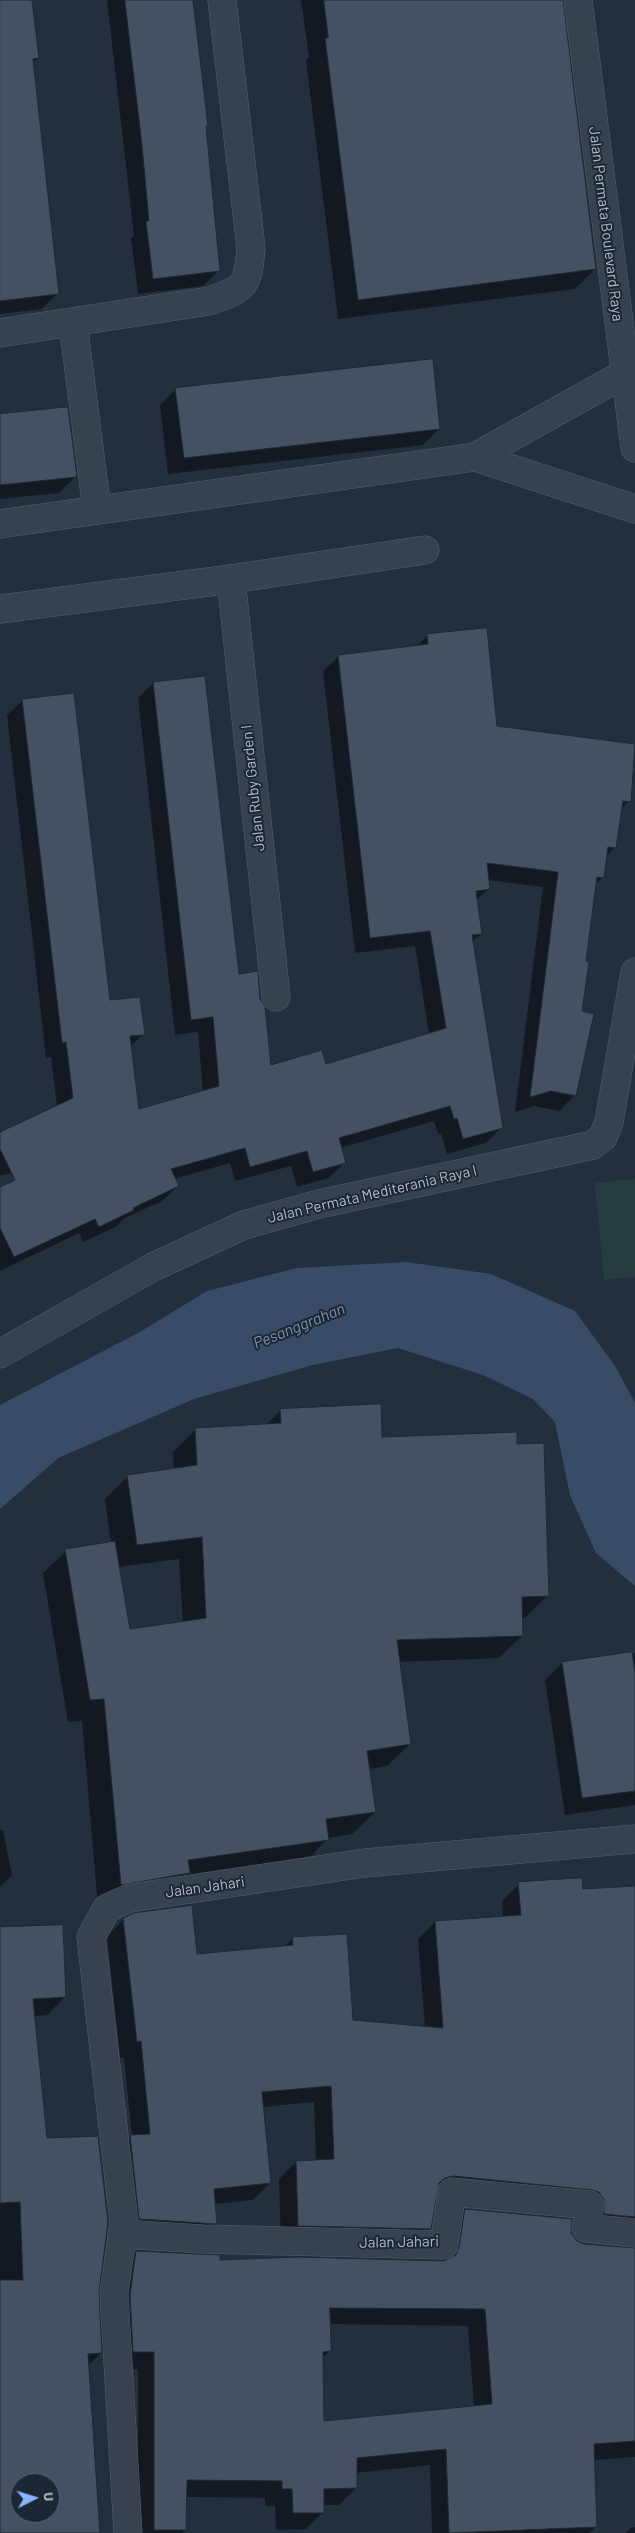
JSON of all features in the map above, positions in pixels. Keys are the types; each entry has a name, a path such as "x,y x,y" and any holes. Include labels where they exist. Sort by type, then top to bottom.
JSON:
{"street":[{"path":"0,333 209,301 236,292 249,275 251,248 222,0"},
{"name":"Jalan Permata Boulevard Raya","path":"578,0 630,373 635,448"},
{"path":"73,323 97,510"},
{"path":"0,524 474,457 630,373"},
{"path":"474,457 635,509"},
{"path":"0,609 231,579 425,550"},
{"name":"Jalan Ruby Garden I","path":"231,579 276,997"},
{"name":"Jalan Permata Mediterania Raya I","path":"0,1354 153,1267 244,1225 319,1204 593,1145 603,1137 609,1122 635,972"},
{"name":"Jalan Jahari","path":"128,2533 114,2294 123,2212 92,1937 107,1908 130,1898 365,1864 635,1839"},
{"name":"Jalan Jahari","path":"122,2234 203,2239 444,2245 452,2192 590,2205 586,2228 635,2233"}],"green space":[{"path":"635,1179 635,1277 604,1280 595,1183"}],"water":[{"name":"Pesanggrahan","path":"406,1262 491,1274 575,1311 615,1366 635,1403 635,1586 596,1553 570,1495 555,1422 533,1399 483,1375 398,1348 313,1365 194,1399 58,1458 0,1509 0,1405 140,1332 207,1291 297,1268"}],"building":[{"path":"0,0 32,0 39,58 33,59 59,294 0,301"},
{"path":"125,0 193,0 208,126 206,126 220,271 153,279 146,221 149,221 142,145"},
{"path":"324,0 563,0 596,269 358,300 325,38 328,38"},
{"path":"433,359 440,429 184,458 175,388"},
{"path":"68,407 77,477 0,485 0,414"},
{"path":"487,628 497,726 635,744 631,802 623,801 616,848 608,847 604,878 597,877 586,961 589,962 582,1011 594,1014 576,1096 551,1091 530,1097 558,872 487,863 490,889 476,891 482,934 472,935 503,1128 463,1139 457,1118 454,1119 450,1106 339,1138 346,1163 313,1172 307,1151 250,1167 245,1148 171,1169 179,1186 99,1227 95,1219 14,1257 0,1228 0,1187 15,1180 0,1149 0,1132 73,1098 66,1042 62,1043 22,699 74,693 110,1000 140,997 145,1035 130,1036 139,1109 219,1086 213,1017 191,1020 153,682 205,676 239,974 258,971 260,999 265,1007 271,1065 322,1050 326,1064 446,1028 430,931 370,938 338,655 428,644 427,634"},
{"path":"381,1404 382,1437 517,1432 517,1444 544,1443 549,1596 522,1597 523,1636 397,1640 411,1744 367,1751 376,1812 326,1819 329,1840 188,1860 190,1873 121,1885 104,1699 90,1700 65,1549 115,1541 130,1629 206,1618 202,1537 137,1545 127,1475 197,1465 195,1428 281,1423 280,1409"},
{"path":"632,1652 635,1673 635,1791 582,1798 562,1662"},
{"path":"582,1878 583,1889 635,1886 635,2217 604,2214 604,2199 599,2192 592,2190 453,2176 445,2178 439,2183 431,2229 298,2226 296,2161 334,2159 331,2086 262,2092 271,2183 214,2189 217,2224 139,2219 130,2135 150,2134 141,2041 137,2042 123,1918 134,1913 192,1905 197,1954 293,1945 292,1937 347,1934 353,2020 443,2028 435,1921 521,1915 518,1882"},
{"path":"63,1925 66,1997 33,1999 47,2138 98,2136 108,2222 99,2292 102,2353 88,2354 100,2533 0,2533 0,2280 23,2280 20,2202 0,2203 0,1927"},
{"path":"465,2209 572,2219 571,2233 577,2241 584,2244 635,2248 635,2441 594,2444 597,2527 449,2533 446,2449 357,2458 357,2488 324,2489 324,2513 293,2513 292,2489 282,2489 282,2481 187,2480 186,2530 154,2530 154,2352 133,2352 130,2295 136,2251 220,2255 220,2260 299,2257 444,2261 456,2255 459,2248","holes":["330,2308 485,2309 492,2404 324,2421 323,2352 331,2351"]}]}
